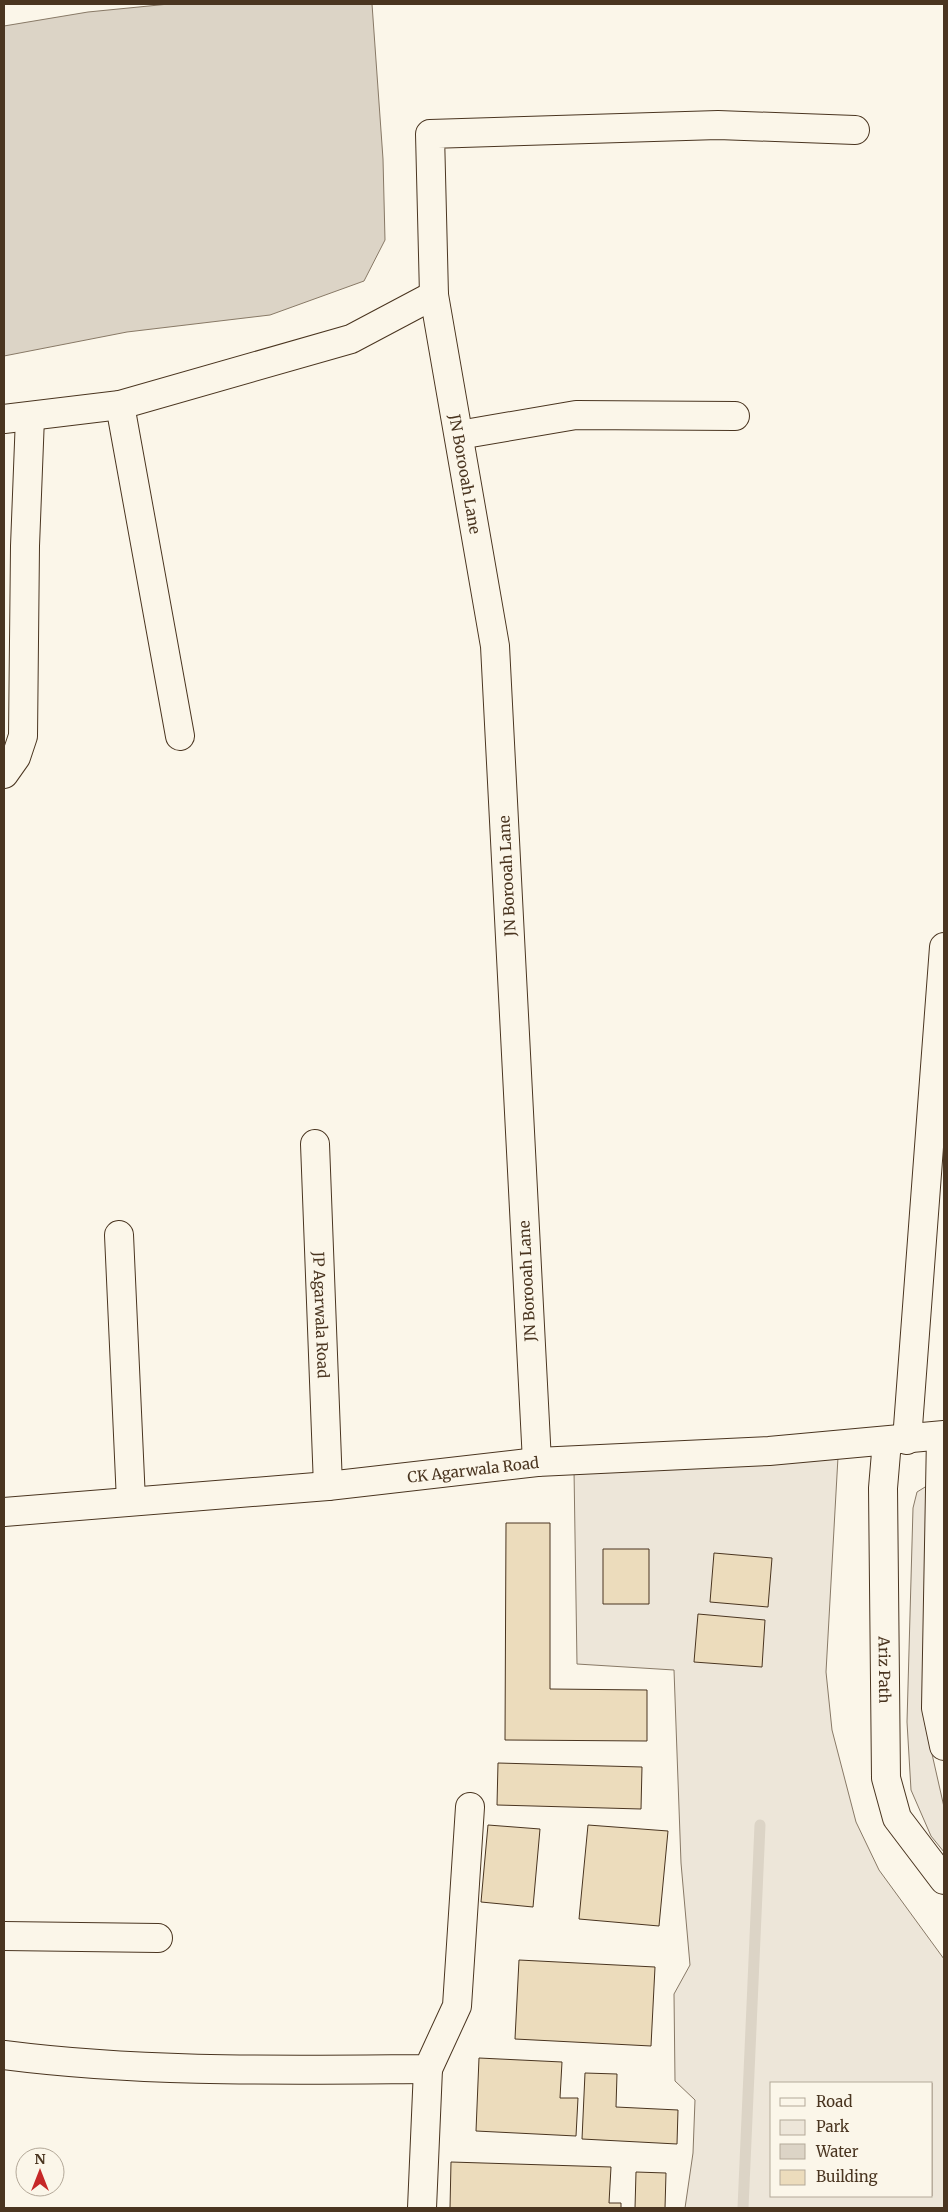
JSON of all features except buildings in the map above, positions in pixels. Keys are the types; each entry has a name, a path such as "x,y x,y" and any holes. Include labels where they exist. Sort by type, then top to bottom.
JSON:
{"street":[{"name":"JN Borooah Lane","path":"537,1462 495,646 434,295 430,134 718,125 856,130"},
{"path":"4,419 120,405 351,339 434,295"},
{"path":"120,405 180,736"},
{"path":"458,435 576,415 735,416"},
{"path":"4,774 16,757 23,736 25,546 30,417"},
{"name":"Ariz Path","path":"944,947 897,1441 883,1507 886,1778 897,1818 944,1880"},
{"name":"JP Agarwala Road","path":"315,1144 328,1486"},
{"path":"119,1235 131,1501"},
{"path":"943,1436 936,1708 944,1746"},
{"name":"CK Agarwala Road","path":"4,1512 328,1486 537,1462 769,1451 943,1436"},
{"path":"422,2208 428,2069 457,2006 470,1808"},
{"path":"4,1936 158,1938"},
{"path":"4,2055 51,2061 242,2070 428,2069"}],"green space":[{"path":"838,1457 826,1672 832,1730 856,1822 879,1870 944,1959 944,2208 685,2208 693,2153 695,2100 675,2081 674,1994 690,1965 681,1863 674,1670 577,1664 574,1470"},
{"path":"930,1484 925,1723 944,1807 944,1852 931,1836 911,1790 907,1722 913,1508 917,1492"}],"water":[{"path":"169,4 372,4 383,159 385,240 364,281 270,315 127,332 4,356 4,26 88,12"}],"waterway":[{"path":"743,2208 760,1825"}]}
